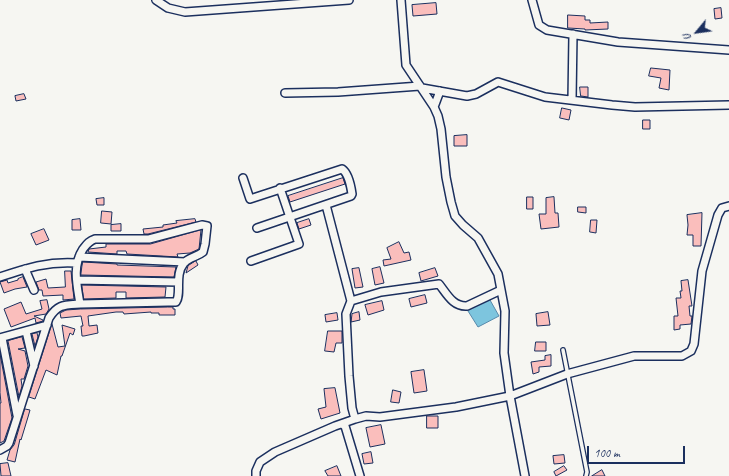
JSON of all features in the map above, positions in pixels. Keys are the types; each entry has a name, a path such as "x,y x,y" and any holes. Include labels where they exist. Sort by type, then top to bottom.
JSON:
{"street":[{"path":"156,0 168,8 185,12 349,0"},
{"path":"402,0 406,65 434,107 440,122 446,177 455,216 478,238 498,274 505,311 504,353 510,396 525,476"},
{"path":"532,0 539,25 547,30 618,42 729,50"},
{"path":"572,100 573,34"},
{"path":"285,93 338,92 421,87 472,96 498,82 545,97 635,107 729,105"},
{"path":"434,107 440,91"},
{"path":"243,178 250,199 340,169 343,170 352,194 326,205 257,228"},
{"path":"251,261 299,244 280,188"},
{"path":"326,205 351,301 346,314 349,376 352,408 355,419"},
{"path":"256,476 256,471 260,462 275,452 355,419 366,416 380,417 456,407 510,396 567,374 634,356 682,356 690,351 694,344 702,271 718,215 722,208 729,206"},
{"path":"0,450 9,443 47,325 52,314 58,307 80,304 176,302 178,299 178,282 181,268 185,262 203,252 206,225 149,239 121,240 95,238 88,243 78,260 77,280 80,304"},
{"path":"0,277 36,265 78,260 185,262"},
{"path":"25,269 34,290"},
{"path":"77,280 178,282"},
{"path":"351,301 381,292 439,284 454,302 462,306 467,306 501,290"},
{"path":"17,418 1,338 47,325"},
{"path":"26,331 34,366"},
{"path":"342,424 346,426 360,476"}],"lane":[{"path":"563,350 587,472 586,476"}],"water":[{"path":"490,300 499,316 478,327 468,311"}],"building":[{"path":"436,3 437,14 413,16 412,5"},
{"path":"721,8 722,18 715,19 714,9"},
{"path":"568,15 585,16 585,20 590,20 590,23 608,22 608,29 585,30 568,28"},
{"path":"651,68 670,70 669,90 659,88 661,78 649,76"},
{"path":"580,87 588,87 588,97 581,96"},
{"path":"24,94 26,99 16,101 15,96"},
{"path":"562,108 571,110 569,120 560,118"},
{"path":"643,120 650,120 650,129 643,129"},
{"path":"467,135 467,146 454,146 454,136"},
{"path":"343,178 345,184 290,202 288,196"},
{"path":"527,197 533,197 533,209 527,209"},
{"path":"554,197 555,213 558,213 559,227 541,229 539,214 546,214 546,198"},
{"path":"104,198 104,205 97,205 96,199"},
{"path":"578,207 586,207 586,213 578,212"},
{"path":"102,211 112,212 111,224 101,223"},
{"path":"702,213 701,246 693,246 693,235 687,235 687,215"},
{"path":"80,219 81,230 72,230 72,220"},
{"path":"195,219 196,222 144,234 143,229 163,227 163,225 177,223 176,221"},
{"path":"309,219 311,225 299,229 297,223"},
{"path":"591,220 597,220 596,233 590,232"},
{"path":"121,224 121,231 111,231 111,225"},
{"path":"44,229 49,240 36,245 31,234"},
{"path":"201,230 199,249 190,253 177,254 178,257 127,254 126,251 117,251 117,254 88,252 89,249 106,247 106,244 150,244"},
{"path":"399,242 404,253 409,252 411,260 384,266 383,260 391,259 387,248"},
{"path":"196,261 198,265 186,273 188,266"},
{"path":"83,262 176,267 174,277 81,275"},
{"path":"380,267 384,283 375,285 372,269"},
{"path":"359,268 363,287 355,288 352,269"},
{"path":"435,268 438,276 421,281 419,273"},
{"path":"65,271 71,271 74,299 63,300 63,295 43,296 42,290 39,290 36,282 46,279 48,288 65,287"},
{"path":"23,277 27,287 4,293 0,282 7,280 8,283"},
{"path":"688,280 692,306 689,306 690,316 692,316 691,324 680,325 680,329 674,330 674,316 678,316 676,298 681,298 681,281"},
{"path":"82,285 166,287 165,297 126,298 126,292 116,292 116,298 84,299"},
{"path":"425,295 427,303 411,307 409,299"},
{"path":"47,300 49,309 46,314 34,316 43,321 36,323 35,318 11,327 4,309 21,302 26,314 42,309 40,301"},
{"path":"382,301 384,310 368,315 365,305"},
{"path":"173,307 173,309 175,309 175,315 159,315 159,313 151,312 124,314 123,312 116,312 88,316 89,326 97,325 98,333 84,336 82,336 81,326 83,326 81,316 61,318 60,313 66,310 80,309"},
{"path":"359,312 360,320 351,322 352,314"},
{"path":"548,312 550,325 537,326 536,314"},
{"path":"337,313 338,320 326,322 325,315"},
{"path":"52,324 58,347 65,346 62,325 75,329 73,335 70,333 62,356 61,356 57,375 46,370 35,399 29,397"},
{"path":"328,331 342,331 342,343 336,343 334,352 325,351"},
{"path":"37,333 38,337 35,346 32,334"},
{"path":"22,337 25,348 18,349 25,351 28,366 24,379 21,379 22,386 19,397 8,341"},
{"path":"536,342 546,342 546,351 535,351"},
{"path":"0,354 12,418 4,441 0,443 1,403"},
{"path":"551,355 551,366 539,367 539,372 533,374 531,362 545,360 545,356"},
{"path":"424,370 427,391 414,393 411,372"},
{"path":"335,388 340,413 321,419 318,409 326,407 324,389"},
{"path":"393,390 401,392 399,403 391,402"},
{"path":"25,409 30,410 21,440 20,439 15,462 7,460 10,450 14,445"},
{"path":"427,416 438,416 438,428 427,428"},
{"path":"381,425 385,444 370,447 366,428"},
{"path":"371,452 373,463 364,464 362,454"},
{"path":"564,455 565,463 554,464 553,456"},
{"path":"8,463 11,476 1,476 0,464"},
{"path":"337,466 341,476 328,476 325,471"},
{"path":"564,466 567,470 556,476 554,472"},
{"path":"602,470 605,476 592,476"}]}
